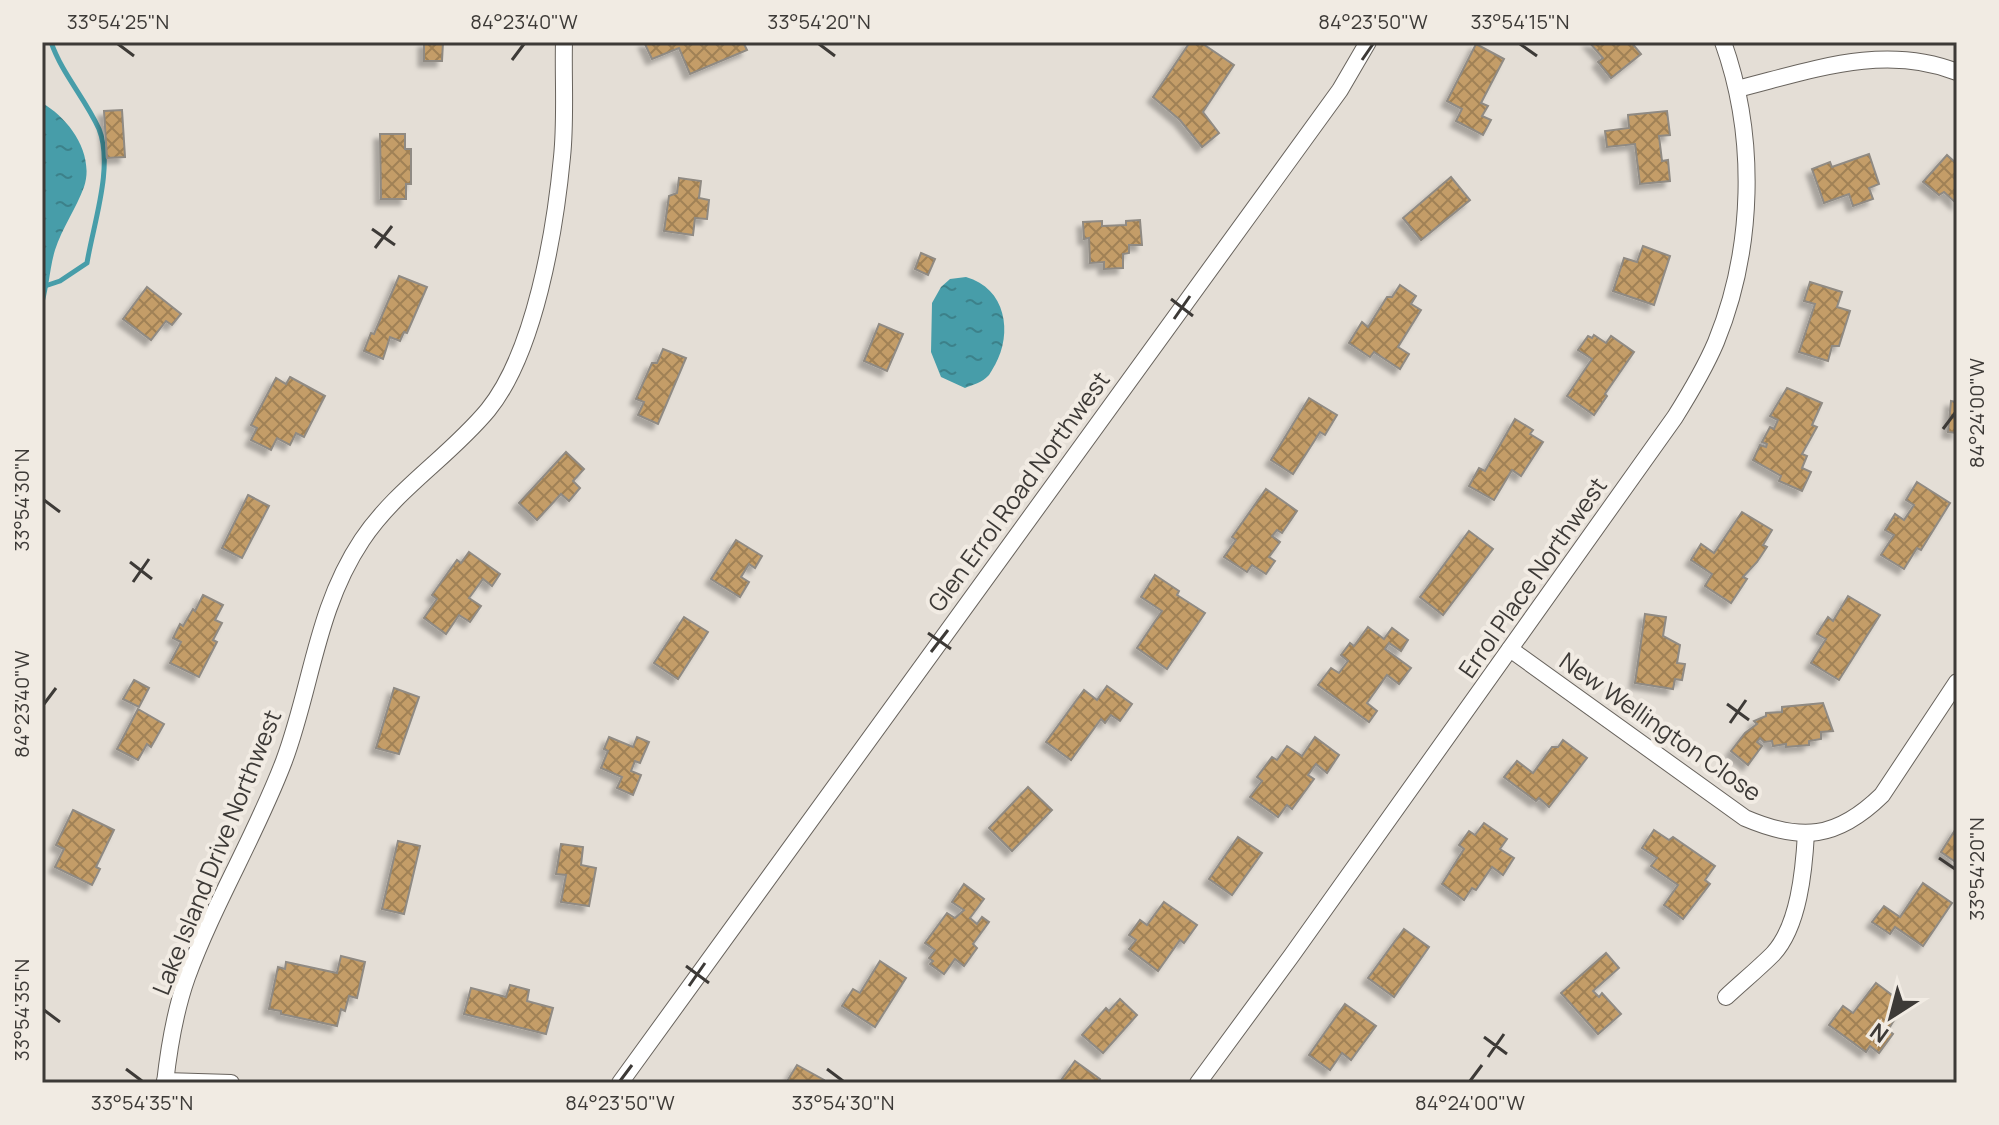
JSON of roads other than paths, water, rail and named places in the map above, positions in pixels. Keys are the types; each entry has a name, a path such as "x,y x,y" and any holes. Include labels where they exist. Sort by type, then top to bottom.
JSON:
{"street":[{"name":"Lake Island Drive Northwest","path":"165,1082 171,1034 186,979 283,763 321,627 339,579 386,508 490,408 509,378 527,335 549,239 563,154 564,42"},
{"name":"Glen Errol Road Northwest","path":"620,1083 1340,90 1368,42"},
{"name":"Errol Place Northwest","path":"1198,1083 1510,649 1698,380 1717,340 1736,277 1746,213 1746,147 1737,89 1723,42"},
{"path":"1737,89 1848,61 1872,58 1925,62 1957,72"},
{"name":"New Wellington Close","path":"1510,649 1745,818 1774,830 1806,833 1827,830 1866,811 1882,795 1957,682"},
{"path":"1726,997 1775,952 1787,927 1804,875 1806,833"},
{"path":"165,1082 231,1083"}],"water":[{"path":"42,103 62,118 77,138 86,162 86,175 81,195 55,250 42,311"},
{"path":"966,277 990,291 998,301 1004,339 995,365 986,378 965,388 941,377 931,352 932,303 950,279"}],"waterway":[{"path":"42,287 60,281 87,263 101,196 104,160 99,129 51,42"}]}
